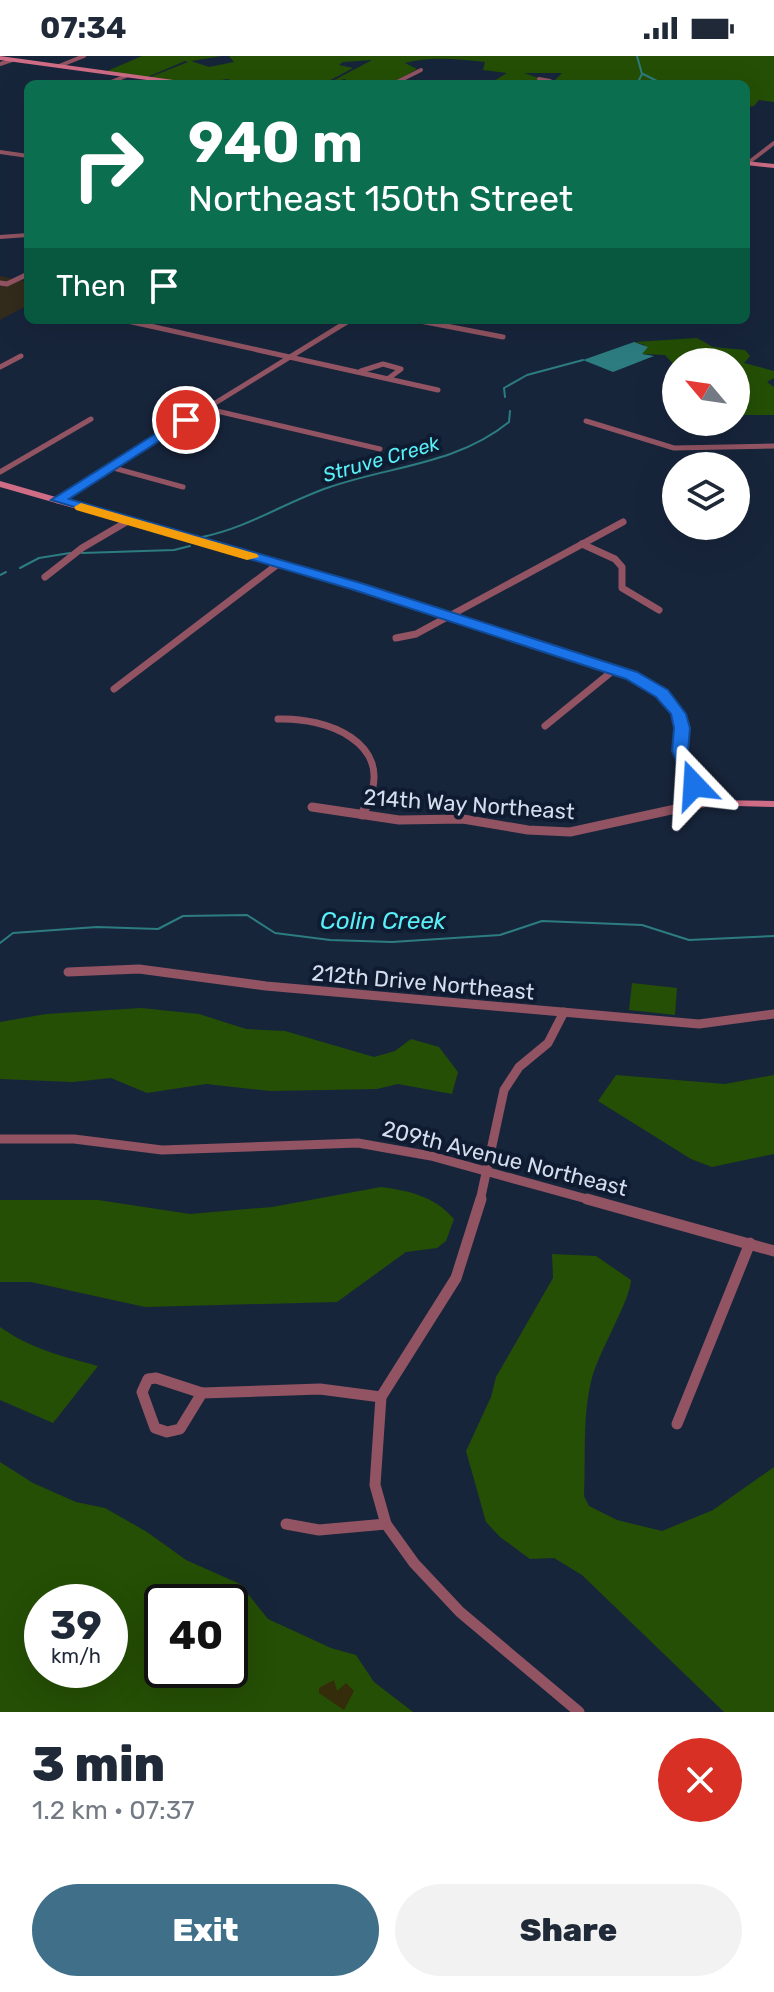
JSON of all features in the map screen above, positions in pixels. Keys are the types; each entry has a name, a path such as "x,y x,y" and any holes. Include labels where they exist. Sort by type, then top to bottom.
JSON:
{"street":[{"path":"59,66 84,56"},
{"path":"0,58 157,80"},
{"path":"0,64 12,60"},
{"path":"401,80 421,70"},
{"path":"116,80 126,76"},
{"path":"539,79 544,80"},
{"path":"750,161 774,143"},
{"path":"0,152 24,155"},
{"path":"750,163 774,166"},
{"path":"0,237 24,235"},
{"path":"0,283 7,284 24,276"},
{"path":"141,324 438,390"},
{"path":"58,500 343,324"},
{"path":"436,324 503,337"},
{"path":"0,367 21,356"},
{"path":"357,372 383,364 401,369 388,378"},
{"path":"204,408 380,449"},
{"path":"0,472 91,419"},
{"path":"586,421 664,446 774,446"},
{"path":"110,467 183,487"},
{"path":"0,484 278,564 615,669 655,688 674,707 682,728 682,758 703,803 774,804"},
{"path":"45,577 82,548 128,521"},
{"path":"396,638 416,634 623,522"},
{"path":"582,544 615,559 622,567 622,588 659,610"},
{"path":"114,689 278,564"},
{"path":"545,726 615,669"},
{"path":"278,719 308,719 330,727 353,739 368,756 375,774 374,788 362,815"},
{"name":"214th Way Northeast","path":"312,807 399,820 463,819 528,830 570,832 703,803"},
{"name":"212th Drive Northeast","path":"68,972 139,969 266,986 699,1024 774,1014"},
{"path":"564,1012 548,1043 519,1067 504,1090 475,1226 456,1278 381,1397 375,1485 386,1524 414,1563 460,1612 579,1712"},
{"name":"209th Avenue Northeast","path":"0,1139 74,1139 162,1150 358,1143 487,1171 774,1251"},
{"path":"677,1424 750,1243"},
{"path":"202,1393 180,1429 167,1432 155,1428 142,1392 148,1379 156,1378 202,1393 320,1389 381,1397"},
{"path":"286,1524 319,1530 386,1524"}],"shaded area":[{"path":"0,276 24,281 24,307 0,320"},
{"path":"634,342 648,347 642,354 654,356 613,372 583,360"}],"green space":[{"path":"142,56 222,56 191,61 209,67 234,62 229,56 774,56 774,102 759,100 750,106 750,80 555,80 562,73 524,73 544,80 496,80 507,73 483,70 485,62 454,59 424,59 405,63 417,69 397,80 334,80 372,60 343,62 339,65 353,68 330,80 148,78 188,62 185,61 145,78 105,72"},
{"path":"697,338 713,347 724,348 662,348 662,355 641,354 645,345 634,342"},
{"path":"750,365 774,371 774,378 767,382 774,387 774,415 750,415"},
{"path":"632,983 677,988 675,1015 629,1010"},
{"path":"141,1008 199,1014 246,1029 285,1031 374,1057 395,1051 411,1039 439,1047 458,1072 452,1094 398,1084 377,1089 270,1091 206,1084 147,1093 111,1078 73,1082 0,1079 0,1022 46,1014"},
{"path":"616,1075 725,1084 774,1075 774,1154 712,1167 691,1159 598,1101"},
{"path":"381,1187 421,1196 446,1211 454,1219 446,1241 437,1248 406,1252 337,1302 145,1307 31,1282 0,1282 0,1200 98,1200 190,1214 272,1207"},
{"path":"552,1254 596,1256 631,1280 589,1392 584,1496 589,1506 617,1520 662,1531 713,1510 774,1467 774,1712 724,1712 582,1575 554,1558 530,1559 500,1537 486,1522 466,1451 491,1397 496,1377 553,1278"},
{"path":"0,1327 35,1346 98,1366 53,1423 0,1400"},
{"path":"0,1462 33,1483 76,1502 105,1508 147,1532 186,1560 240,1584 144,1584 144,1688 248,1688 248,1594 268,1619 331,1648 356,1655 374,1682 413,1712 0,1712"}],"sand":[{"path":"334,1680 337,1691 346,1683 354,1691 344,1710 319,1693 319,1688"}],"waterway":[{"path":"637,56 642,74 639,80"},
{"path":"643,74 655,80"},
{"name":"Struve Creek","path":"505,397 504,388 527,375 583,360"},
{"name":"Struve Creek","path":"202,537 234,528 327,488 421,463 467,447 509,422 510,411"},
{"name":"Struve Creek","path":"82,553 174,550 190,546"},
{"name":"Struve Creek","path":"20,568 39,558 70,553"},
{"name":"Struve Creek","path":"0,575 6,572"},
{"name":"Colin Creek","path":"0,943 13,933 97,927 158,929 183,916 247,915 275,933 330,940 392,942 500,935 542,921 642,925 689,940 774,936"}],"slow traffic":[{"path":"81,507 252,557"}],"route":[{"path":"186,420 58,500 359,587 632,675 655,688 678,714 682,728 680,751 694,785"}]}
